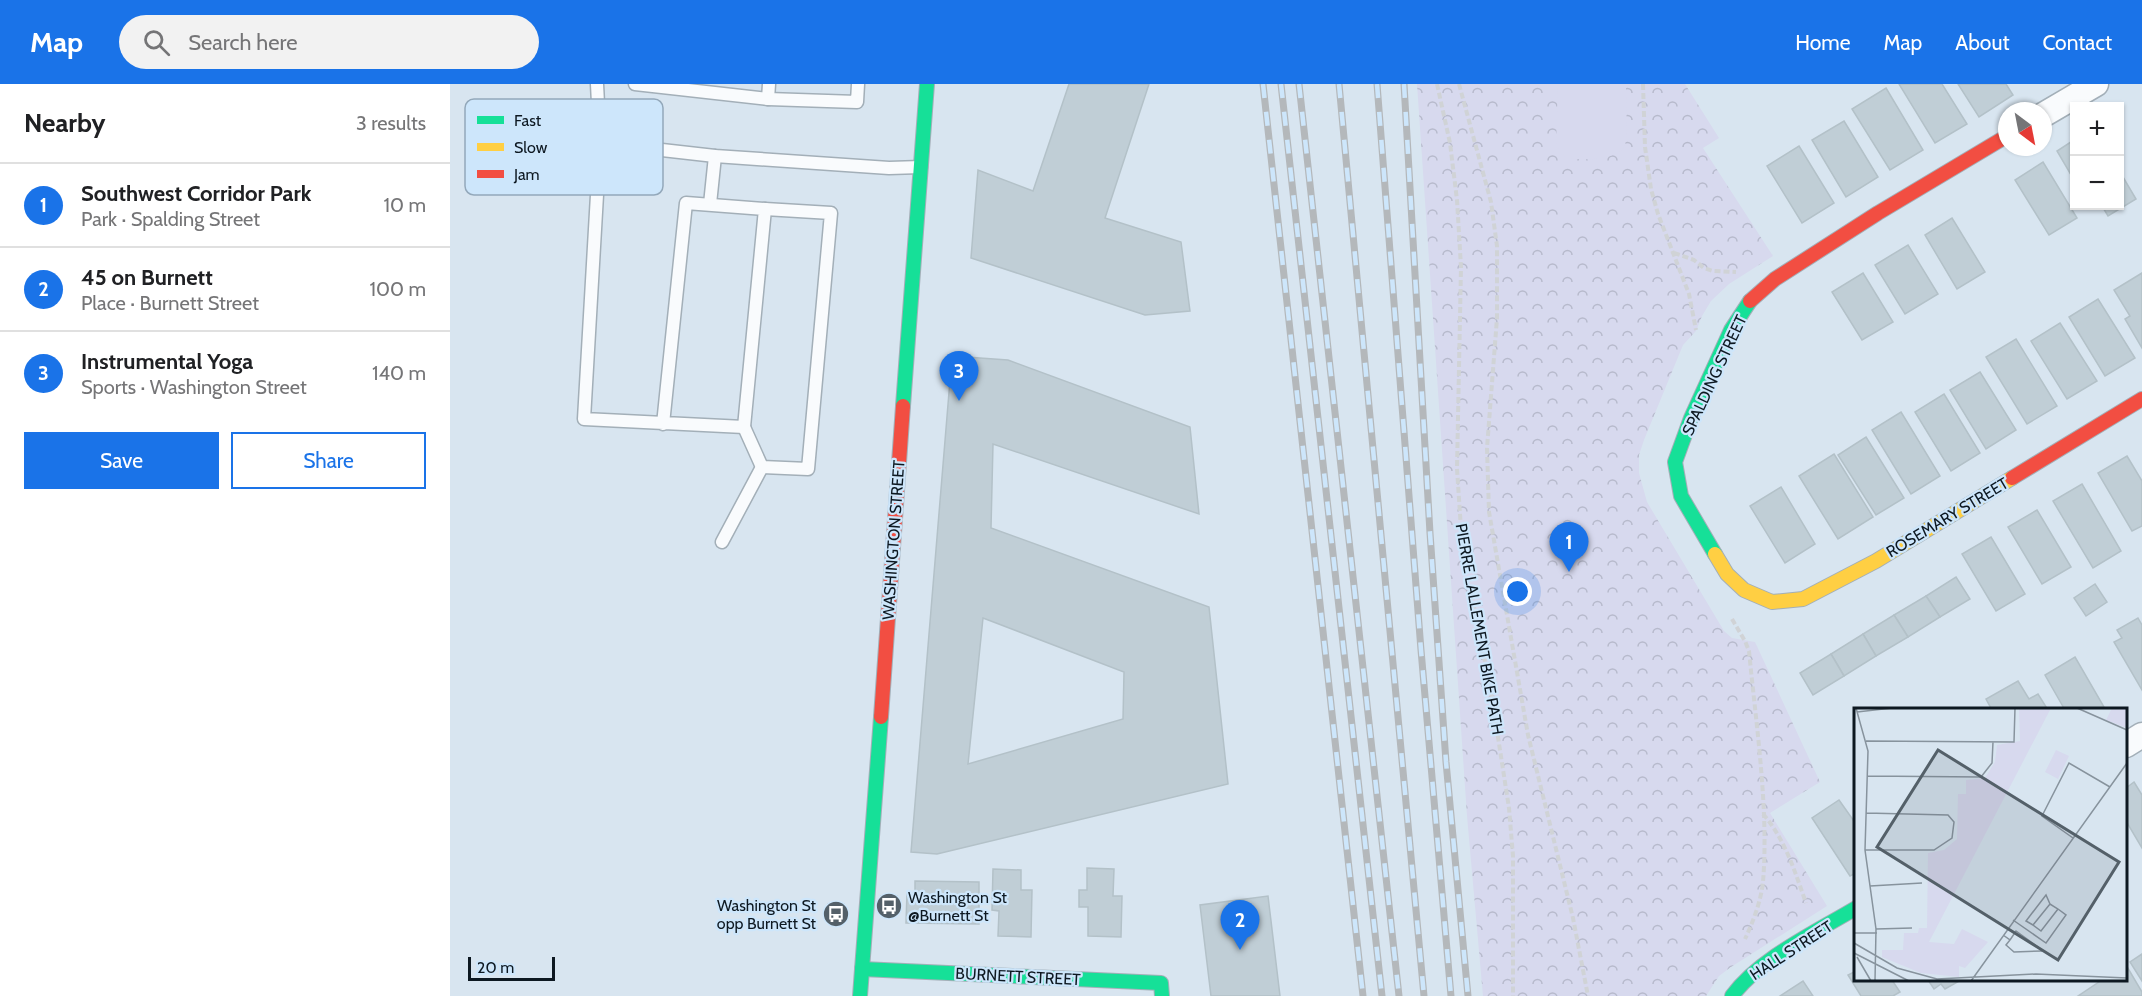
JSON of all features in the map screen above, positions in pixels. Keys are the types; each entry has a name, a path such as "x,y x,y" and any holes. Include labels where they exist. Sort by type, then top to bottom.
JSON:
{"street":[{"name":"WASHINGTON STREET","path":"860,996 927,84"},
{"path":"2052,110 2096,84"},
{"name":"SPALDING STREET","path":"1744,590 1727,574 1681,496 1675,462 1691,418 1731,330 1749,302 1775,279 1878,213 1998,141"},
{"name":"ROSEMARY STREET","path":"1744,590 1772,602 1803,599 1876,561 2142,399"},
{"path":"2127,744 2142,735"},
{"name":"HALL STREET","path":"1732,996 1735,989 1751,975 1854,909"},
{"name":"BURNETT STREET","path":"862,969 1161,982 1162,996"}],"lane":[{"path":"597,84 598,99"},
{"path":"635,84 768,99 857,102 858,84"},
{"path":"768,99 769,84"},
{"path":"663,150 889,168 921,167"},
{"path":"710,204 715,156"},
{"path":"597,195 584,419 744,427"},
{"path":"663,424 686,203 831,213 808,470 762,467"},
{"path":"762,467 744,427 765,209"},
{"path":"722,542 762,467"}],"path":[{"name":"PIERRE LALLEMENT BIKE PATH","path":"1437,84 1450,143 1457,200 1460,256 1460,366 1457,469 1461,529 1467,572 1491,692 1509,808 1513,856 1513,996"},
{"path":"1459,84 1491,202 1497,246 1497,318 1487,448 1489,512 1528,735 1573,918 1588,996"},
{"path":"1674,253 1713,271 1730,270 1775,279"},
{"path":"1763,814 1778,834 1807,906"}],"green space":[{"path":"1417,84 1685,84 1719,138 1703,148 1773,256 1729,284 1711,301 1696,331 1683,345 1639,455 1639,473 1647,502 1724,631 1732,638 1755,642 1820,782 1770,813 1827,906 1731,967 1719,976 1706,996 1483,996 1467,816"},
{"path":"1558,84 1626,84 1626,134 1622,150 1616,154 1591,159 1569,158 1563,155 1556,145"}],"building":[{"path":"1069,84 1149,84 1105,218 1181,242 1190,311 1145,315 971,258 978,170 1033,191"},
{"path":"1899,84 1942,84 1967,124 1935,143"},
{"path":"1958,84 2006,84 2013,95 1998,102 1998,105 1979,117"},
{"path":"1886,88 1923,150 1890,170 1852,109"},
{"path":"1844,121 1878,177 1846,197 1812,140"},
{"path":"2070,143 2070,173 2057,151"},
{"path":"1799,146 1834,203 1802,223 1767,166"},
{"path":"2043,162 2070,210 2077,218 2049,235 2015,180"},
{"path":"2124,179 2136,199 2124,206"},
{"path":"2104,210 2118,210 2108,216"},
{"path":"1952,218 1985,272 1957,289 1925,235"},
{"path":"1908,245 1938,294 1905,314 1875,265"},
{"path":"1863,273 1893,322 1862,340 1832,292"},
{"path":"2142,273 2142,348 2125,319 2130,316 2114,290"},
{"path":"2098,299 2135,358 2105,376 2069,317"},
{"path":"2060,323 2097,381 2067,399 2031,341"},
{"path":"2016,339 2057,406 2027,424 1986,357"},
{"path":"952,356 1008,360 1190,427 1199,514 993,444 991,528 1209,607 1228,784 937,854 911,852","holes":["983,618 1124,672 1123,719 968,764"]},
{"path":"1980,372 2016,430 1986,449 1950,390"},
{"path":"1944,394 1980,453 1951,471 1915,412"},
{"path":"1901,412 1940,476 1911,494 1872,430"},
{"path":"1866,437 1904,498 1876,515 1838,455"},
{"path":"1834,454 1873,517 1838,539 1799,476"},
{"path":"2127,456 2142,481 2142,526 2132,531 2098,473"},
{"path":"2082,484 2121,551 2093,568 2053,501"},
{"path":"1781,487 1815,544 1785,563 1750,506"},
{"path":"2037,510 2071,567 2042,584 2008,527"},
{"path":"1991,537 2025,594 1996,611 1962,554"},
{"path":"1956,577 1970,599 1940,617 1926,596"},
{"path":"2095,584 2107,602 2086,616 2074,598"},
{"path":"1926,596 1940,617 1908,637 1894,615"},
{"path":"1894,615 1908,637 1876,656 1863,634"},
{"path":"2138,618 2142,625 2142,690 2114,642 2122,638 2117,630"},
{"path":"1863,634 1876,656 1844,676 1831,654"},
{"path":"1831,654 1844,676 1813,695 1800,673"},
{"path":"2075,657 2104,707 2064,708 2045,675"},
{"path":"2018,681 2029,699 2038,694 2047,708 1991,708 1986,699"},
{"path":"2134,782 2142,795 2142,848 2127,823 2127,787"},
{"path":"1839,800 1854,821 1854,874 1850,876 1812,818"},
{"path":"1087,868 1114,869 1113,896 1122,896 1121,937 1088,936 1088,907 1079,907 1079,890 1087,890"},
{"path":"993,869 1021,870 1021,890 1032,890 1031,937 998,936 999,911 992,910"},
{"path":"915,881 979,882 979,924 906,923 907,893 915,893"},
{"path":"1268,896 1280,996 1211,996 1200,905"},
{"path":"2142,954 2142,981 2130,962"},
{"path":"2127,967 2142,992 2142,996 2078,996 2100,981 2127,981"},
{"path":"1854,972 1854,981 1893,981 1900,992 1893,996 1861,996 1848,975"},
{"path":"1803,981 1813,996 1780,996"},
{"path":"1929,981 1959,981 1945,989 1941,984 1934,989"}],"railway":[{"path":"1263,84 1363,996"},
{"path":"1281,84 1382,996"},
{"path":"1299,84 1399,996"},
{"path":"1339,84 1424,996"},
{"path":"1377,84 1421,650 1451,996"},
{"path":"1404,84 1430,533 1446,762 1468,996"}],"traffic: fast":[{"path":"903,406 927,84"},
{"path":"1715,554 1681,496 1675,462 1691,418 1731,330 1750,301"},
{"path":"860,996 881,717"},
{"path":"1732,996 1744,982 1773,958 1854,909"},
{"path":"862,969 1161,983 1162,996"}],"traffic: slow":[{"path":"1715,554 1727,574 1744,590 1772,602 1803,599 1876,561 2012,478"}],"traffic: jam":[{"path":"1750,301 1775,279 1878,213 1998,141"},
{"path":"2012,478 2142,399"},
{"path":"881,717 903,406"}],"place":[{"name":"Instrumental Yoga","path":"959,401"},
{"name":"Southwest Corridor Park","path":"1569,572"},
{"name":"Washington St @Burnett St","path":"889,906"},
{"name":"Washington St opp Burnett St","path":"836,914"},
{"name":"45 on Burnett","path":"1240,950"}]}
